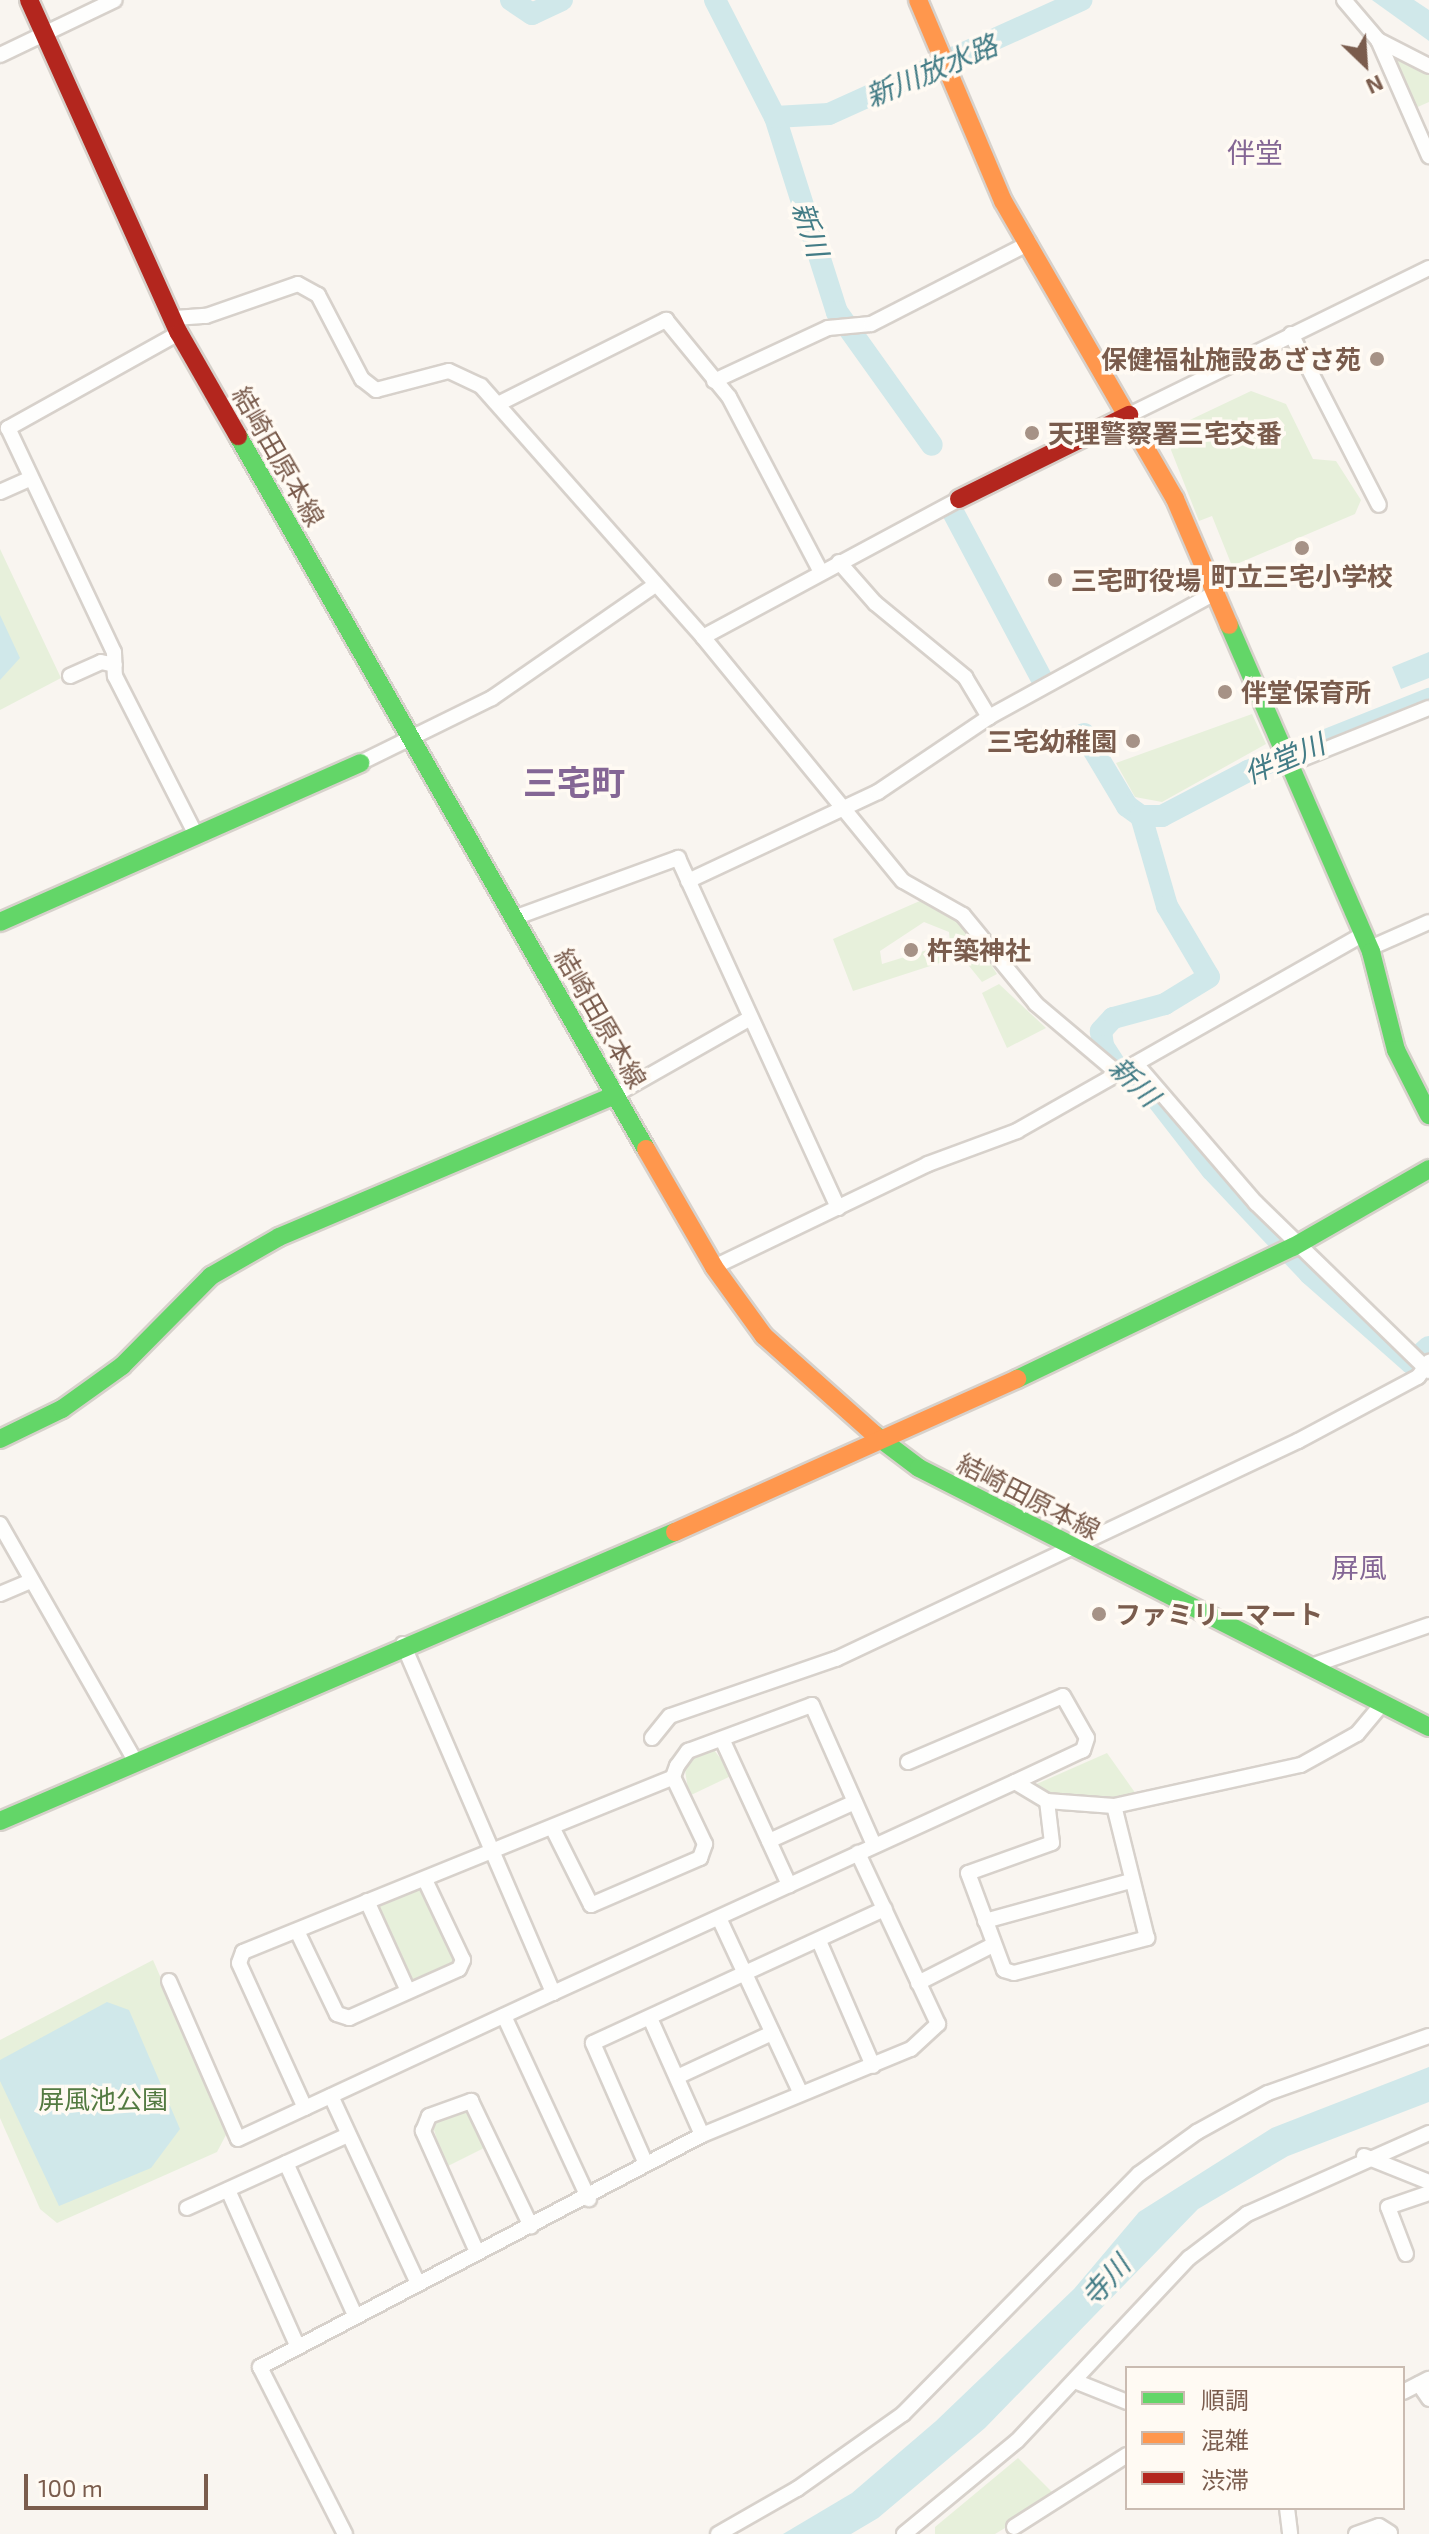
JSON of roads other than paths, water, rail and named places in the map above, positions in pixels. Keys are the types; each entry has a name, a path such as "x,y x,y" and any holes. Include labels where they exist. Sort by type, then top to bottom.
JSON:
{"street":[{"name":"結崎田原本線","path":"29,0 177,325 409,738 714,1267 764,1336 882,1443 1071,1548 1429,1727"},
{"path":"0,55 115,0"},
{"path":"918,0 1003,201 1175,499 1213,594 1367,941 1396,1050 1429,1115"},
{"path":"1344,0 1378,40 1429,156"},
{"path":"1378,40 1429,66"},
{"path":"714,381 828,328 871,324 1029,243"},
{"path":"703,637 959,499 1429,268"},
{"path":"196,835 29,479 9,422 177,325 298,284 318,295 362,379 376,390 449,371 500,403 703,637 840,810 903,881 963,915 1036,1004 1114,1070"},
{"path":"500,403 666,320 714,381 821,572"},
{"path":"1291,334 1379,505"},
{"path":"0,492 29,479"},
{"path":"839,562 875,603 965,677 989,717"},
{"path":"0,922 360,763 492,698 655,585"},
{"path":"688,881 840,810 989,717 1213,594"},
{"path":"70,676 101,662 115,665"},
{"path":"1285,759 1429,708"},
{"path":"514,918 678,858 747,1020 838,1208"},
{"path":"714,1267 838,1208 1017,1131 1114,1070 1138,1066 1218,1012 1367,941 1429,922"},
{"path":"0,1439 74,1401 122,1366 211,1276 279,1237 615,1095 747,1020"},
{"path":"652,1738 670,1716 836,1659 1298,1441 1428,1367 1292,1247 1219,1165 1138,1066"},
{"path":"0,1821 134,1759 882,1443 1292,1247 1429,1169"},
{"path":"0,1524 134,1759"},
{"path":"0,1594 30,1581"},
{"path":"1308,1667 1429,1625"},
{"path":"403,1644 490,1855 553,1993"},
{"path":"169,1981 238,2139 1083,1750 1087,1738 1063,1696 908,1762"},
{"path":"1015,1782 1047,1801 1114,1806 1301,1765 1357,1734 1382,1704"},
{"path":"305,2108 239,1963 243,1952 490,1855 673,1777 688,1751 812,1705 874,1845"},
{"path":"722,1739 789,1885"},
{"path":"553,1829 586,1901 600,1904 707,1854 673,1777"},
{"path":"1047,1801 1052,1843 968,1873 1004,1970 1014,1973 1147,1938 1130,1881 1114,1806"},
{"path":"769,1841 855,1802"},
{"path":"345,2534 260,2367 477,2252 589,2199 702,2135 800,2092 911,2049 938,2024 858,1853"},
{"path":"297,1931 342,2018 459,1969 463,1960 425,1880"},
{"path":"985,1921 1130,1881"},
{"path":"367,1901 408,1991"},
{"path":"646,2164 593,2043 885,1909"},
{"path":"719,1918 800,2092"},
{"path":"819,1941 873,2066"},
{"path":"918,1983 993,1945"},
{"path":"504,2016 589,2199"},
{"path":"650,2018 702,2135"},
{"path":"677,2077 772,2033"},
{"path":"718,2534 797,2489 903,2414 1139,2174 1197,2132 1268,2093 1429,2036"},
{"path":"331,2096 418,2283"},
{"path":"477,2252 422,2123 465,2099 476,2106 531,2226"},
{"path":"904,2534 1077,2382 1189,2258 1247,2214 1364,2156 1429,2133"},
{"path":"187,2208 348,2135"},
{"path":"1364,2156 1429,2182"},
{"path":"286,2163 355,2315"},
{"path":"228,2190 297,2345"},
{"path":"1406,2254 1388,2207 1429,2193"},
{"path":"1077,2382 1125,2401"},
{"path":"1405,2391 1424,2382 1429,2399"},
{"path":"1014,2527 1125,2456"},
{"path":"1287,2510 1290,2534"},
{"path":"1356,2534 1379,2526 1390,2533"}],"water":[{"path":"1372,0 1414,0 1429,10 1429,41"},
{"path":"0,615 20,658 0,680"},
{"path":"1429,652 1429,678 1401,689 1392,667"},
{"path":"107,2002 129,2010 180,2129 151,2168 59,2206 0,2081 0,2060"},
{"name":"寺川","path":"1429,2067 1429,2102 1288,2156 1198,2209 985,2428 878,2518 851,2534 783,2534 852,2493 936,2421 1074,2289 1139,2212 1272,2128"}],"waterway":[{"name":"新川","path":"511,0 532,14 562,0"},
{"name":"新川","path":"715,0 775,117 837,312 932,445"},
{"name":"新川放水路","path":"775,117 829,114 1081,0"},
{"path":"51,22 75,12"},
{"name":"新川","path":"953,512 1043,681"},
{"name":"伴堂川","path":"1141,816 1162,816 1248,771 1429,699"},
{"name":"新川","path":"1084,734 1127,806 1141,816"},
{"name":"新川","path":"1141,816 1167,906 1209,977 1165,1004 1113,1018 1101,1031 1103,1046 1121,1074 1139,1076 1212,1170 1310,1274 1411,1363 1429,1347"}],"place":[{"name":"保健福祉施設あざさ苑","path":"1377,359"},
{"name":"天理警察署三宅交番","path":"1032,433"},
{"name":"町立三宅小学校","path":"1302,548"},
{"name":"三宅町役場","path":"1055,580"},
{"name":"伴堂保育所","path":"1225,692"},
{"name":"三宅幼稚園","path":"1133,741"},
{"name":"杵築神社","path":"911,950"},
{"name":"ファミリーマート","path":"1099,1614"}],"district":[{"name":"伴堂","path":"1255,152"},
{"name":"三宅町","path":"574,782"},
{"name":"屏風","path":"1359,1567"}],"park label":[{"name":"屏風池公園","path":"103,2099"}]}
